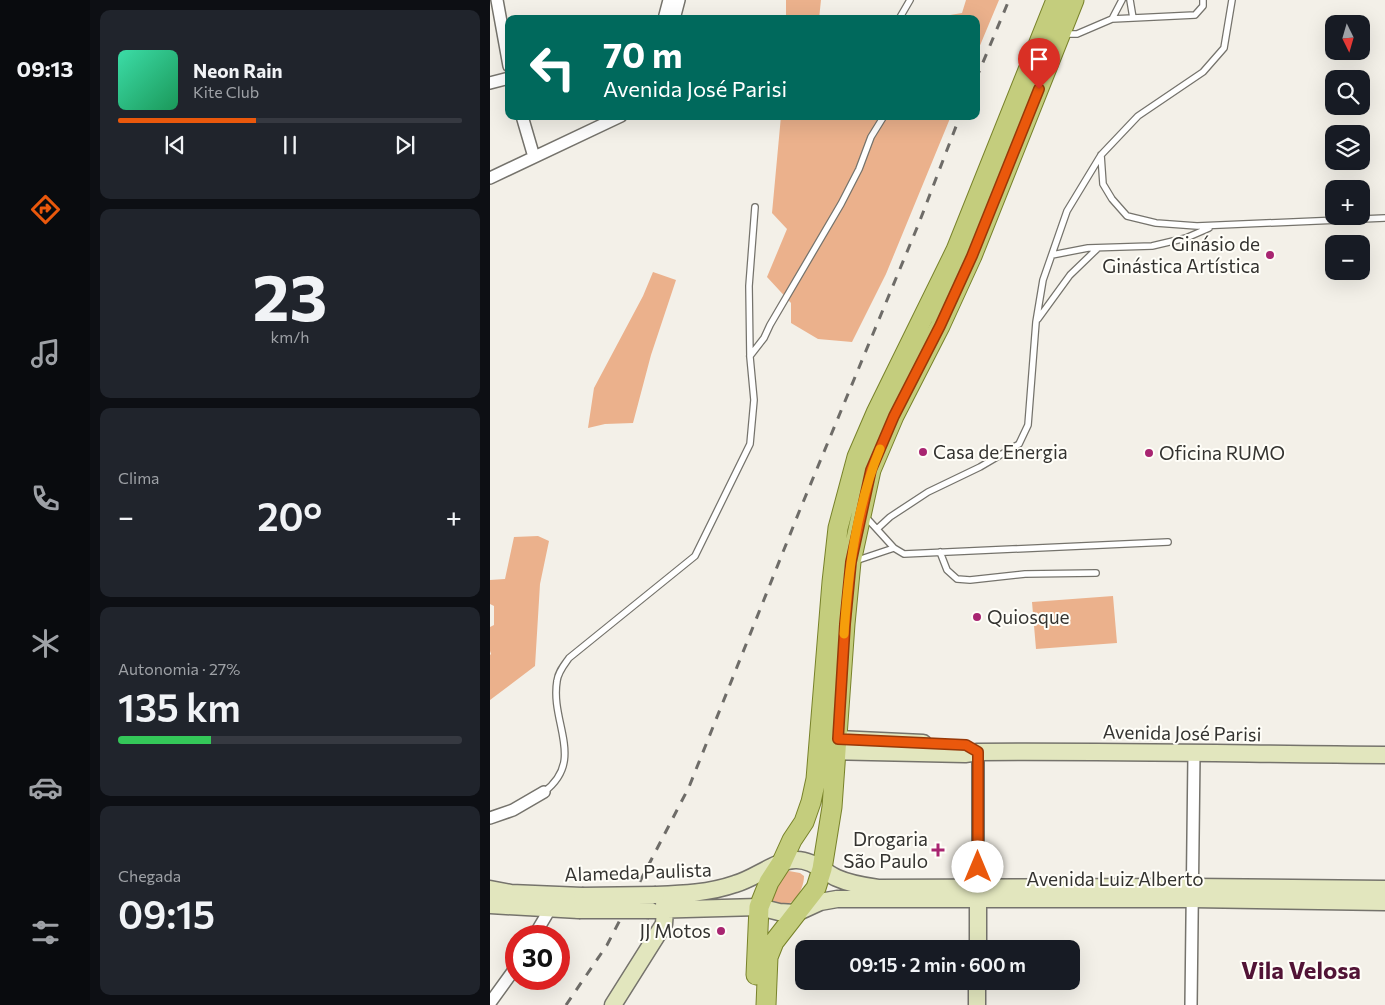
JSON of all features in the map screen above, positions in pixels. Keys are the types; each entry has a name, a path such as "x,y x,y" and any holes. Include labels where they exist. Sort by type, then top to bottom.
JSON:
{"main road":[{"path":"766,1005 768,957 774,942 816,888 822,869 832,806 832,582 838,528 858,456 880,404 956,250 1056,0"},
{"path":"755,1005 759,907 769,882 804,822 816,779 831,747 851,562 871,470 894,416 940,326 972,256 1074,0"},
{"name":"Avenida José Parisi","path":"831,747 966,754 978,752 1086,751 1194,754 1385,755"},
{"name":"Avenida Luiz Alberto","path":"782,862 797,860 808,862 836,878 850,883 878,888 978,893"},
{"name":"Alameda Paulista","path":"580,903 714,890 737,884 782,862"},
{"name":"Alameda Paulista","path":"490,889 551,902"},
{"name":"Avenida Luiz Alberto","path":"796,914 820,902 837,899 978,893 1192,893 1385,889"},
{"path":"978,893 978,940"},
{"name":"Avenida Luiz Alberto","path":"1192,893 1385,902"},
{"name":"Alameda Paulista","path":"490,905 551,902 648,910 759,907"},
{"path":"759,907 772,911 796,914"},
{"path":"613,1005 664,924 665,909"},
{"path":"977,990 977,1005"}],"street":[{"path":"497,0 505,44"},
{"path":"665,15 669,0"},
{"path":"675,15 679,0"},
{"path":"490,83 505,79"},
{"path":"523,120 534,156"},
{"path":"490,178 612,120"},
{"path":"978,752 978,893"},
{"path":"1191,1005 1194,754"},
{"path":"490,818 513,810 544,792"},
{"path":"540,925 551,902"},
{"path":"490,1003 505,982"}],"lane":[{"path":"901,15 910,0"},
{"path":"1112,19 1122,0"},
{"path":"1130,0 1133,18"},
{"path":"1062,34 1077,34 1112,19 1195,15 1203,6 1203,0"},
{"path":"877,529 890,517 928,492 980,467 1020,444 1028,425 1036,322 1043,280 1067,211 1101,155 1138,116 1203,72 1224,48 1232,0"},
{"path":"750,356 764,338 841,204 871,137 882,120"},
{"path":"1101,155 1102,184 1112,199 1127,216 1156,223 1213,226 1385,218"},
{"path":"544,792 554,784 562,772 565,754 556,693 557,680 562,668 569,658 695,556 750,444 754,400 750,356 750,286 755,207"},
{"path":"1052,254 1088,248 1152,246 1186,238 1213,226"},
{"path":"1036,322 1070,275 1098,248"},
{"path":"861,511 894,548 904,554 1168,542"},
{"path":"851,562 894,548"},
{"path":"940,552 947,570 957,579 970,580 1025,574 1096,573"}],"shaded area":[{"path":"786,0 821,0 819,15 786,15"},
{"path":"966,0 999,0 980,45 980,15 950,15 962,13"},
{"path":"781,120 949,120 886,274 852,342 818,339 791,323 791,303 767,277 787,229 772,213"},
{"path":"653,272 676,280 651,355 633,423 605,424 588,428 594,388 643,296"},
{"path":"538,536 549,541 540,584 535,666 490,700 490,627 494,625 494,606 490,604 490,580 505,579 514,537"},
{"path":"1113,596 1117,643 1036,649 1032,602"},
{"path":"784,872 800,873 804,876 802,888 790,903 773,909 766,895"}],"railway":[{"path":"980,69 1009,0"},
{"path":"566,1005 607,945 689,787 799,512 919,223 958,120"}],"slow traffic":[{"path":"844,634 851,562 871,470 880,449"}],"place":[{"name":"Ginásio de Ginástica Artística","path":"1270,255"},
{"name":"Casa de Energia","path":"923,452"},
{"name":"Oficina RUMO","path":"1149,453"},
{"name":"Quiosque","path":"977,617"},
{"name":"Drogaria São Paulo","path":"938,850"},
{"name":"JJ Motos","path":"721,931"}],"district":[{"name":"Vila Velosa","path":"1301,971"}],"route":[{"path":"978,867 978,752 966,745 838,739 845,624 851,562 871,470 894,416 940,326 972,256 1039,89"}]}
